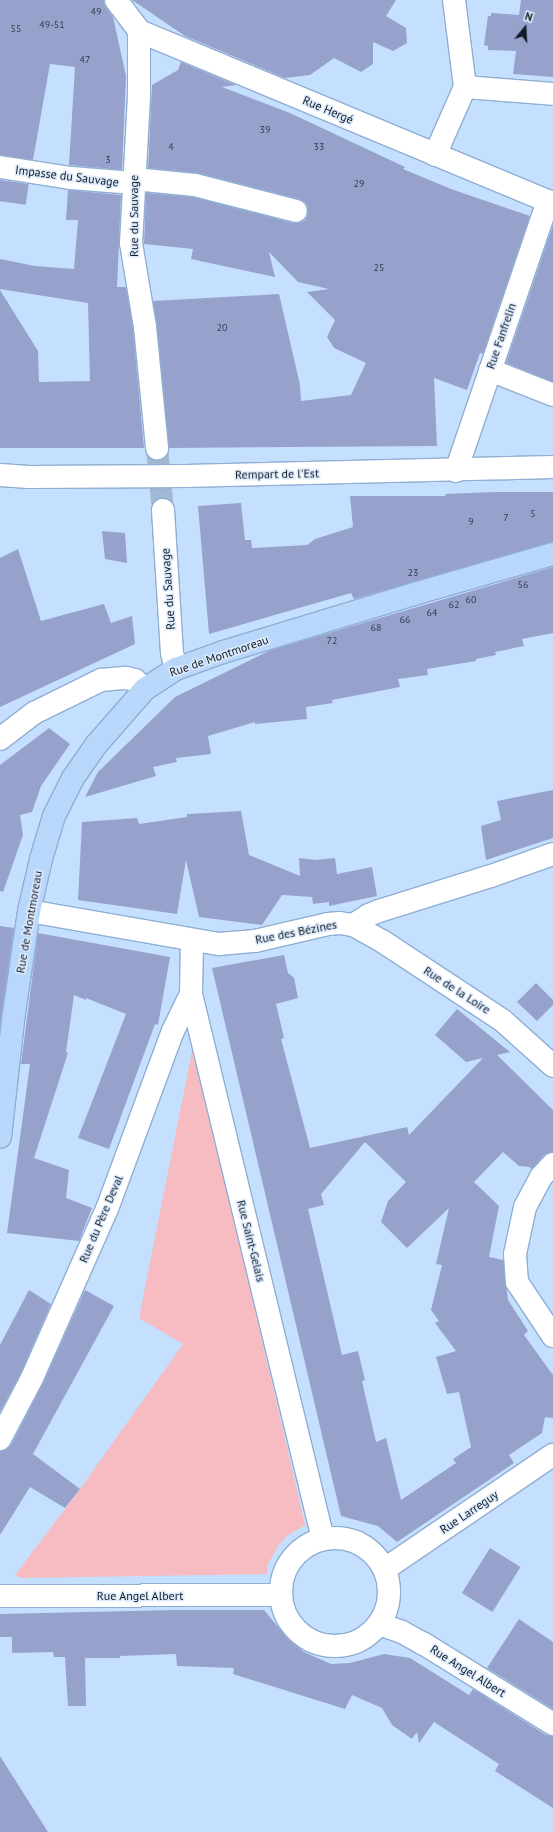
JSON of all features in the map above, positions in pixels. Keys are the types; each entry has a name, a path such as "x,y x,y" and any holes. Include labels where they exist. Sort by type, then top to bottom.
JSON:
{"main road":[{"name":"Rue de Montmoreau","path":"0,1137 14,1013 29,912 41,859 54,816 73,778 96,745 145,689 176,669 223,652 406,596 553,554"}],"street":[{"path":"116,0 139,31"},
{"path":"435,155 465,87 454,0"},
{"name":"Rue du Sauvage","path":"139,31 138,96 131,243 145,327 157,448"},
{"name":"Rue Hergé","path":"139,31 550,202"},
{"path":"465,87 553,94"},
{"name":"Impasse du Sauvage","path":"0,167 71,178 195,185 296,211"},
{"name":"Rue Fanfrelin","path":"456,471 531,248 550,202"},
{"path":"490,370 553,395"},
{"name":"Rempart de l'Est","path":"0,476 186,476 456,471 553,467"},
{"name":"Rue du Sauvage","path":"163,510 172,653 176,669"},
{"path":"0,739 34,713 101,680 126,678 135,680 145,689"},
{"name":"Rue des Bézines","path":"29,912 192,941 226,944 255,941 328,924 340,923 353,925 379,911 491,876 553,854"},
{"name":"Rue de la Loire","path":"353,925 382,941 502,1020 553,1066"},
{"name":"Rue Saint-Gelais","path":"192,941 191,994 323,1539"},
{"name":"Rue du Père Deval","path":"0,1439 32,1378 107,1209 173,1031 191,994"},
{"path":"553,1164 541,1177 525,1206 515,1254 517,1282 553,1336"},
{"name":"Rue Larreguy","path":"385,1569 553,1455"},
{"path":"341,1538 359,1543 374,1554 385,1569 389,1583 390,1597 386,1611 379,1624 366,1637 349,1644 331,1646 313,1641 298,1632 287,1616 281,1595 282,1583 286,1568 295,1555 308,1545 323,1539 341,1538"},
{"name":"Rue Angel Albert","path":"0,1596 281,1595"},
{"name":"Rue Angel Albert","path":"379,1624 402,1632 424,1644 553,1724"}],"shaded area":[{"path":"192,1051 195,1052 305,1525 287,1536 278,1546 267,1566 267,1574 21,1578 15,1575 80,1489 183,1344 139,1318"}],"building":[{"path":"0,0 104,0 106,7 113,17 126,76 122,170 69,165 75,67 50,64 33,160 0,155"},
{"path":"132,0 396,0 386,16 406,28 407,43 393,51 373,42 373,64 361,72 334,58 310,75 285,78 185,36"},
{"path":"521,0 553,0 553,77 513,74 516,51 488,50 488,46 484,45 488,16 491,16 491,13 519,15"},
{"path":"181,62 236,85 222,87 290,113 405,167 403,169 451,189 530,216 483,354 480,353 467,390 434,378 437,446 169,448 157,326 153,301 279,294 300,385 301,401 351,395 366,363 334,348 327,337 335,320 307,292 329,289 298,282 269,252 275,277 191,259 193,249 144,244 146,193 193,197 293,223 299,223 305,220 308,214 308,208 305,202 299,199 198,173 148,168 152,85 178,70"},
{"path":"0,180 29,184 26,205 0,201"},
{"path":"68,190 121,195 117,287 126,287 133,329 144,448 0,448 0,290 38,351 39,382 90,381 88,303 0,289 0,259 35,266 74,269 78,220 66,220"},
{"path":"553,225 553,382 506,363"},
{"path":"553,492 553,542 354,599 351,593 209,634 198,506 241,503 245,540 251,540 252,548 307,545 315,539 353,527 350,496 446,496 445,494"},
{"path":"102,531 125,533 127,563 105,559"},
{"path":"18,549 41,621 104,604 111,623 132,616 135,644 0,707 0,558"},
{"path":"553,567 553,633 522,639 524,646 495,652 496,655 476,659 476,661 427,669 428,675 398,679 400,687 332,700 333,703 306,707 307,719 255,724 255,722 208,736 211,754 176,758 177,762 153,767 156,776 85,797 98,772 175,697 271,650"},
{"path":"49,728 70,744 41,786 32,812 20,815 23,835 3,892 0,891 0,765"},
{"path":"553,790 553,838 486,860 481,826 501,820 497,801"},
{"path":"241,811 249,855 300,876 299,858 315,860 335,858 337,874 372,867 377,896 329,906 329,902 313,904 312,897 282,895 262,925 199,917 186,860 177,914 78,900 82,822 137,818 139,824 187,817 187,814"},
{"path":"0,926 14,928 0,1026"},
{"path":"38,933 170,957 158,1025 155,1024 109,1149 78,1138 126,1014 86,998 86,1000 74,995 66,1052 68,1053 34,1158 69,1170 66,1198 92,1208 79,1241 7,1233 30,1064 21,1064"},
{"path":"284,955 288,973 294,978 298,998 276,1004 284,1038 281,1039 310,1148 407,1127 409,1135 483,1058 466,1062 435,1035 457,1009 510,1052 497,1055 553,1110 553,1152 544,1155 532,1169 529,1167 519,1166 503,1152 474,1182 499,1206 489,1257 503,1260 508,1300 528,1331 524,1335 553,1375 553,1418 545,1417 542,1433 509,1455 514,1463 397,1542 378,1526 341,1516 212,968","holes":["365,1142 406,1182 388,1201 381,1222 407,1248 449,1208 436,1264 442,1265 431,1310 439,1321 435,1323 456,1351 436,1357 447,1394 459,1392 471,1447 453,1459 456,1463 401,1500 386,1438 376,1442 362,1381 365,1380 358,1351 342,1355 308,1209 324,1205 321,1194"]},
{"path":"536,983 553,1000 553,1005 537,1021 517,1002"},
{"path":"29,1290 51,1304 21,1373 0,1412 0,1345"},
{"path":"85,1290 114,1306 33,1454 80,1489 65,1508 30,1487 0,1535 0,1451 6,1450 11,1445 43,1383"},
{"path":"490,1548 521,1567 492,1612 462,1593"},
{"path":"174,1610 264,1610 288,1639 304,1652 331,1664 350,1663 384,1654 410,1658 469,1695 473,1689 546,1735 553,1736 553,1808 495,1771 499,1764 434,1722 419,1743 417,1732 412,1739 392,1725 382,1708 352,1695 345,1709 233,1674 234,1668 177,1666 176,1654 120,1656 120,1658 85,1658 86,1706 68,1706 65,1657 54,1657 53,1652 12,1653 12,1637 0,1637 0,1614"},
{"path":"519,1619 553,1642 553,1709 487,1668"},
{"path":"0,1756 48,1832 0,1832"}],"tunnel":[{"path":"157,448 163,510"}]}
